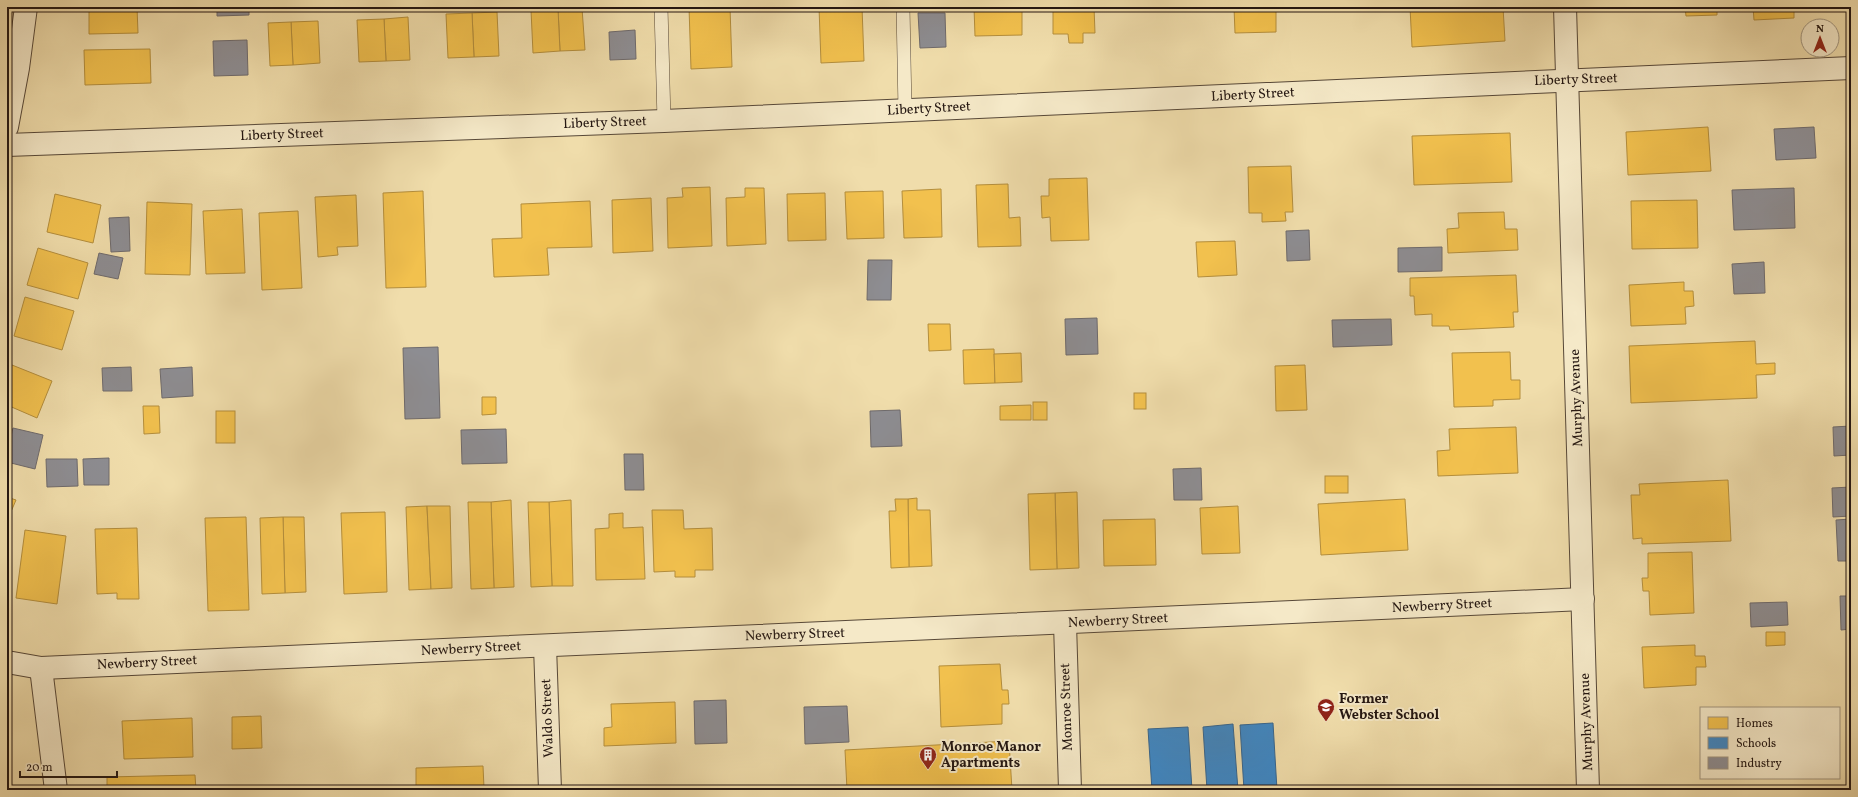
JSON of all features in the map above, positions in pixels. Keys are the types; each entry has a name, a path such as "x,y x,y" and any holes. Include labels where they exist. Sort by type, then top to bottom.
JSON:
{"street":[{"path":"7,127 18,68 26,7"},
{"name":"Murphy Avenue","path":"1565,7 1588,790"},
{"name":"Liberty Street","path":"7,146 664,121 1851,68"},
{"name":"Newberry Street","path":"7,662 41,668 1583,599"},
{"name":"Monroe Street","path":"1065,623 1070,790"},
{"name":"Waldo Street","path":"546,646 550,790"},
{"path":"41,668 56,790"}],"lane":[{"path":"661,7 664,121"},
{"path":"903,7 905,110"}],"building: Homes":[{"path":"89,7 137,7 138,33 89,34"},
{"path":"689,7 730,7 732,67 691,69"},
{"path":"819,7 862,7 864,61 821,63"},
{"path":"974,7 1022,7 1022,35 975,36"},
{"path":"1053,7 1094,7 1095,33 1083,33 1083,43 1069,43 1068,34 1053,34"},
{"path":"1234,7 1276,7 1276,32 1235,33"},
{"path":"1410,7 1503,7 1505,41 1412,47"},
{"path":"1685,7 1717,7 1717,15 1686,16"},
{"path":"1753,7 1794,7 1794,18 1754,20"},
{"path":"582,8 585,50 560,51 558,9"},
{"path":"558,9 560,51 533,53 531,10"},
{"path":"497,12 499,56 474,57 472,13"},
{"path":"472,13 474,57 448,58 446,14"},
{"path":"408,17 410,60 386,61 384,19"},
{"path":"384,19 386,61 359,62 357,20"},
{"path":"318,21 320,63 293,65 291,22"},
{"path":"291,22 293,65 270,66 268,23"},
{"path":"150,49 151,83 85,85 84,50"},
{"path":"1708,127 1711,171 1628,175 1626,132"},
{"path":"1510,133 1512,182 1414,185 1412,136"},
{"path":"1291,166 1293,212 1285,212 1286,221 1262,222 1262,213 1249,213 1248,167"},
{"path":"1087,178 1089,240 1051,241 1050,217 1042,218 1041,196 1049,196 1049,179"},
{"path":"1008,184 1009,218 1020,217 1021,246 978,247 976,185"},
{"path":"710,187 712,246 668,248 667,198 683,197 682,188"},
{"path":"745,188 764,188 766,244 727,246 726,198 745,197"},
{"path":"941,189 942,237 904,238 902,191"},
{"path":"423,191 426,287 386,288 383,193"},
{"path":"883,191 884,238 847,239 845,192"},
{"path":"825,193 826,240 788,241 787,194"},
{"path":"55,194 101,205 93,243 47,232"},
{"path":"356,195 358,246 337,247 338,255 318,257 315,197"},
{"path":"651,198 653,251 613,253 612,200"},
{"path":"1697,200 1698,248 1632,249 1631,201"},
{"path":"590,201 592,247 547,248 549,275 494,277 492,239 522,238 521,204"},
{"path":"147,202 192,204 190,275 145,274"},
{"path":"242,209 245,273 206,274 203,211"},
{"path":"298,211 302,288 262,290 259,213"},
{"path":"1504,212 1505,229 1517,229 1518,250 1448,253 1447,229 1459,228 1458,213"},
{"path":"1235,241 1237,275 1198,277 1196,242"},
{"path":"38,248 88,263 78,299 27,285"},
{"path":"1516,275 1518,312 1513,312 1514,327 1450,330 1449,326 1432,326 1432,314 1415,315 1414,296 1410,296 1410,278"},
{"path":"1684,282 1684,291 1693,291 1694,306 1685,307 1686,324 1631,326 1629,285"},
{"path":"25,297 74,311 62,350 14,336"},
{"path":"928,324 950,324 951,350 929,351"},
{"path":"1755,341 1756,364 1775,363 1775,374 1756,375 1757,398 1631,403 1629,346"},
{"path":"994,349 995,383 964,384 963,350"},
{"path":"1510,352 1511,380 1520,380 1520,399 1493,400 1493,406 1454,407 1452,353"},
{"path":"1021,353 1022,382 995,383 994,354"},
{"path":"7,363 52,381 37,418 7,405"},
{"path":"1305,365 1307,410 1276,411 1275,366"},
{"path":"1134,393 1146,393 1146,409 1134,409"},
{"path":"482,397 496,397 496,414 482,415"},
{"path":"1033,402 1047,402 1047,420 1033,420"},
{"path":"1031,405 1031,420 1000,420 1000,406"},
{"path":"143,406 159,406 160,433 144,434"},
{"path":"216,411 235,411 235,443 216,443"},
{"path":"1516,427 1518,473 1438,476 1437,451 1450,450 1449,429"},
{"path":"1325,476 1348,476 1348,493 1325,493"},
{"path":"1728,480 1731,541 1642,544 1642,538 1633,539 1631,495 1640,495 1639,484"},
{"path":"1077,492 1079,568 1057,569 1055,493"},
{"path":"1055,493 1057,569 1030,570 1028,494"},
{"path":"7,497 16,500 7,521"},
{"path":"917,498 917,510 930,510 932,566 909,567 908,499"},
{"path":"895,499 908,499 909,567 891,568 889,511 896,511"},
{"path":"1405,499 1408,550 1321,555 1318,504"},
{"path":"511,500 514,587 494,588 491,502"},
{"path":"571,500 573,586 552,586 549,502"},
{"path":"468,502 491,502 494,588 471,589"},
{"path":"528,502 549,502 552,586 531,587"},
{"path":"427,506 431,589 409,590 406,507"},
{"path":"427,506 450,506 452,588 431,589"},
{"path":"1238,506 1240,553 1202,554 1200,508"},
{"path":"652,510 683,510 684,529 712,528 713,570 695,570 695,577 675,577 675,571 654,572"},
{"path":"385,512 387,592 344,594 341,513"},
{"path":"623,513 623,528 643,527 645,579 596,580 595,529 609,528 609,514"},
{"path":"246,517 249,610 208,611 205,518"},
{"path":"283,517 304,517 306,592 285,593"},
{"path":"283,517 285,593 262,594 260,518"},
{"path":"1155,519 1156,565 1104,566 1103,520"},
{"path":"137,528 139,599 117,599 117,593 97,594 95,529"},
{"path":"25,530 66,536 57,604 16,598"},
{"path":"1692,552 1694,613 1650,615 1649,591 1643,591 1642,578 1648,578 1648,553"},
{"path":"1766,632 1785,632 1785,645 1766,646"},
{"path":"1695,645 1695,656 1705,656 1706,667 1696,667 1696,685 1644,688 1642,647"},
{"path":"1000,664 1002,690 1008,690 1009,704 1002,704 1002,724 941,727 939,666"},
{"path":"675,702 676,743 604,746 604,728 612,727 611,704"},
{"path":"261,716 262,748 232,749 232,717"},
{"path":"192,718 193,757 124,759 122,721"},
{"name":"Monroe Manor Apartments","path":"1009,741 1012,790 847,790 845,750"},
{"path":"483,766 484,788 476,788 476,790 416,790 416,768"},
{"path":"195,775 196,790 107,790 107,777"}],"building: Schools":[{"path":"1273,723 1277,790 1244,790 1240,725"},
{"path":"1233,724 1238,790 1207,790 1203,727"},
{"path":"1188,727 1192,790 1152,790 1148,729"}],"building: Industry":[{"path":"217,7 249,7 249,15 217,16"},
{"path":"918,13 945,13 946,47 920,48"},
{"path":"635,30 636,59 610,60 609,32"},
{"path":"247,40 248,75 214,76 213,41"},
{"path":"1814,127 1816,158 1776,160 1774,129"},
{"path":"1794,188 1795,228 1734,230 1732,190"},
{"path":"129,217 130,251 111,252 109,218"},
{"path":"1309,230 1310,260 1287,261 1286,231"},
{"path":"1442,247 1442,271 1398,272 1398,248"},
{"path":"99,253 123,258 118,279 94,274"},
{"path":"868,260 892,260 891,300 867,300"},
{"path":"1764,262 1765,293 1734,294 1732,264"},
{"path":"1097,318 1098,354 1066,355 1065,319"},
{"path":"1391,319 1392,345 1333,347 1332,320"},
{"path":"438,347 440,418 405,419 403,348"},
{"path":"131,367 132,391 103,391 102,368"},
{"path":"192,367 193,396 162,398 160,369"},
{"path":"900,410 902,446 871,447 870,411"},
{"path":"1851,426 1851,455 1834,456 1833,427"},
{"path":"13,428 43,435 35,469 7,462 7,452"},
{"path":"506,429 507,463 462,464 461,430"},
{"path":"624,454 643,454 644,490 625,490"},
{"path":"109,458 109,485 84,485 83,459"},
{"path":"46,459 77,459 78,486 47,487"},
{"path":"1201,468 1202,500 1174,500 1173,469"},
{"path":"1851,487 1851,516 1833,517 1832,488"},
{"path":"1851,519 1851,561 1838,561 1836,520"},
{"path":"1840,596 1851,596 1851,629 1841,630"},
{"path":"1787,602 1788,625 1751,627 1750,603"},
{"path":"726,700 727,743 695,744 694,701"},
{"path":"847,706 849,742 805,744 804,707"}],"place":[{"name":"Former Webster School","path":"1326,722"},
{"name":"Monroe Manor Apartments","path":"928,770"}]}
